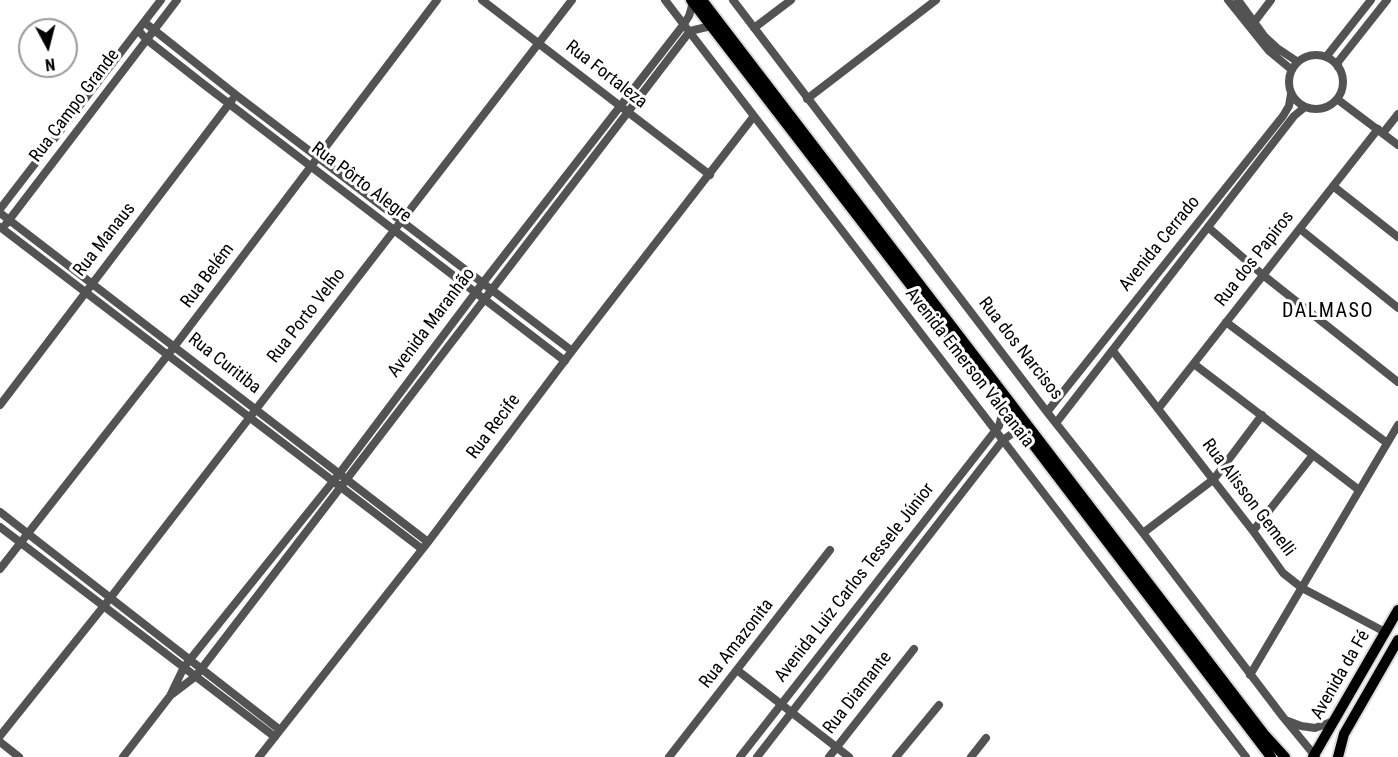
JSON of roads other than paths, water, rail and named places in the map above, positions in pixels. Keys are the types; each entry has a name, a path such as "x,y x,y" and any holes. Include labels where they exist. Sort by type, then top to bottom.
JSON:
{"main road":[{"path":"695,1 711,26 1271,757"},
{"path":"695,1 1278,751 1285,757"},
{"name":"Avenida da Fé","path":"1314,756 1398,610"},
{"name":"Avenida da Fé","path":"1338,757 1347,729 1398,640"}],"street":[{"name":"Rua Campo Grande","path":"0,211 161,0"},
{"name":"Rua Campo Grande","path":"1,229 177,0"},
{"name":"Rua Belém","path":"0,569 174,347 437,0"},
{"name":"Rua Fortaleza","path":"482,0 710,176"},
{"name":"Rua Porto Velho","path":"0,736 111,597 572,0"},
{"name":"Avenida Emerson Valcanaia","path":"665,0 1246,757"},
{"name":"Rua dos Narcisos","path":"733,0 1047,412 1314,756"},
{"path":"754,28 791,0"},
{"path":"807,99 936,0"},
{"path":"1228,0 1277,48 1298,62"},
{"path":"1238,0 1269,51 1292,69"},
{"path":"1252,25 1271,0"},
{"path":"1326,57 1371,0"},
{"path":"1338,66 1326,57 1311,56 1298,62 1292,69 1289,84 1291,94 1297,102 1315,109 1325,108 1337,99 1342,90 1343,80 1338,62 1387,0"},
{"name":"Avenida Maranhão","path":"171,696 199,679 202,668 628,113 687,27 695,1"},
{"name":"Rua Pôrto Alegre","path":"144,22 209,75 572,351"},
{"path":"687,27 711,26"},
{"name":"Avenida Maranhão","path":"171,696 184,667 336,477 619,106 687,27"},
{"name":"Rua Pôrto Alegre","path":"138,30 181,67 565,361"},
{"path":"181,67 189,58"},
{"path":"202,83 209,75"},
{"name":"Avenida Cerrado","path":"1047,412 1283,116 1289,106 1291,94"},
{"name":"Rua Manaus","path":"0,405 236,95"},
{"path":"1337,99 1398,145"},
{"name":"Avenida Cerrado","path":"1056,423 1294,116 1305,107"},
{"name":"Rua dos Papiros","path":"1158,409 1333,186 1398,114"},
{"name":"Rua Recife","path":"259,757 710,176 754,116"},
{"path":"264,130 271,121"},
{"path":"345,191 352,182"},
{"path":"1333,186 1398,237"},
{"name":"Rua Curitiba","path":"0,211 174,347 253,413 425,545"},
{"path":"1209,228 1263,275 1398,382"},
{"name":"Rua Curitiba","path":"1,229 168,354 253,413"},
{"path":"1300,229 1398,308"},
{"path":"23,244 30,236"},
{"path":"1226,322 1387,443"},
{"name":"Rua Alisson Gemelli","path":"1113,351 1214,479 1280,569 1302,588 1385,632"},
{"path":"1194,363 1359,490"},
{"name":"Avenida Luiz Carlos Tessele Júnior","path":"740,757 996,430 1002,420 1004,407"},
{"path":"1143,533 1214,479 1262,415"},
{"path":"1250,675 1397,429"},
{"path":"1003,440 1013,433 1024,433"},
{"name":"Avenida Luiz Carlos Tessele Júnior","path":"757,757 1003,440"},
{"path":"1253,531 1313,455"},
{"path":"0,512 191,659 278,734"},
{"path":"0,527 199,679 278,734"},
{"name":"Rua Amazonita","path":"669,757 830,550"},
{"name":"Rua Diamante","path":"829,757 914,649"},
{"path":"737,670 849,757"},
{"path":"123,757 171,696"},
{"path":"896,757 939,705"},
{"path":"1282,717 1294,724 1307,727 1322,727 1334,721"},
{"path":"971,757 986,738"},
{"path":"0,742 19,757"}],"district":[{"name":"DALMASO","path":"1328,312"}]}
